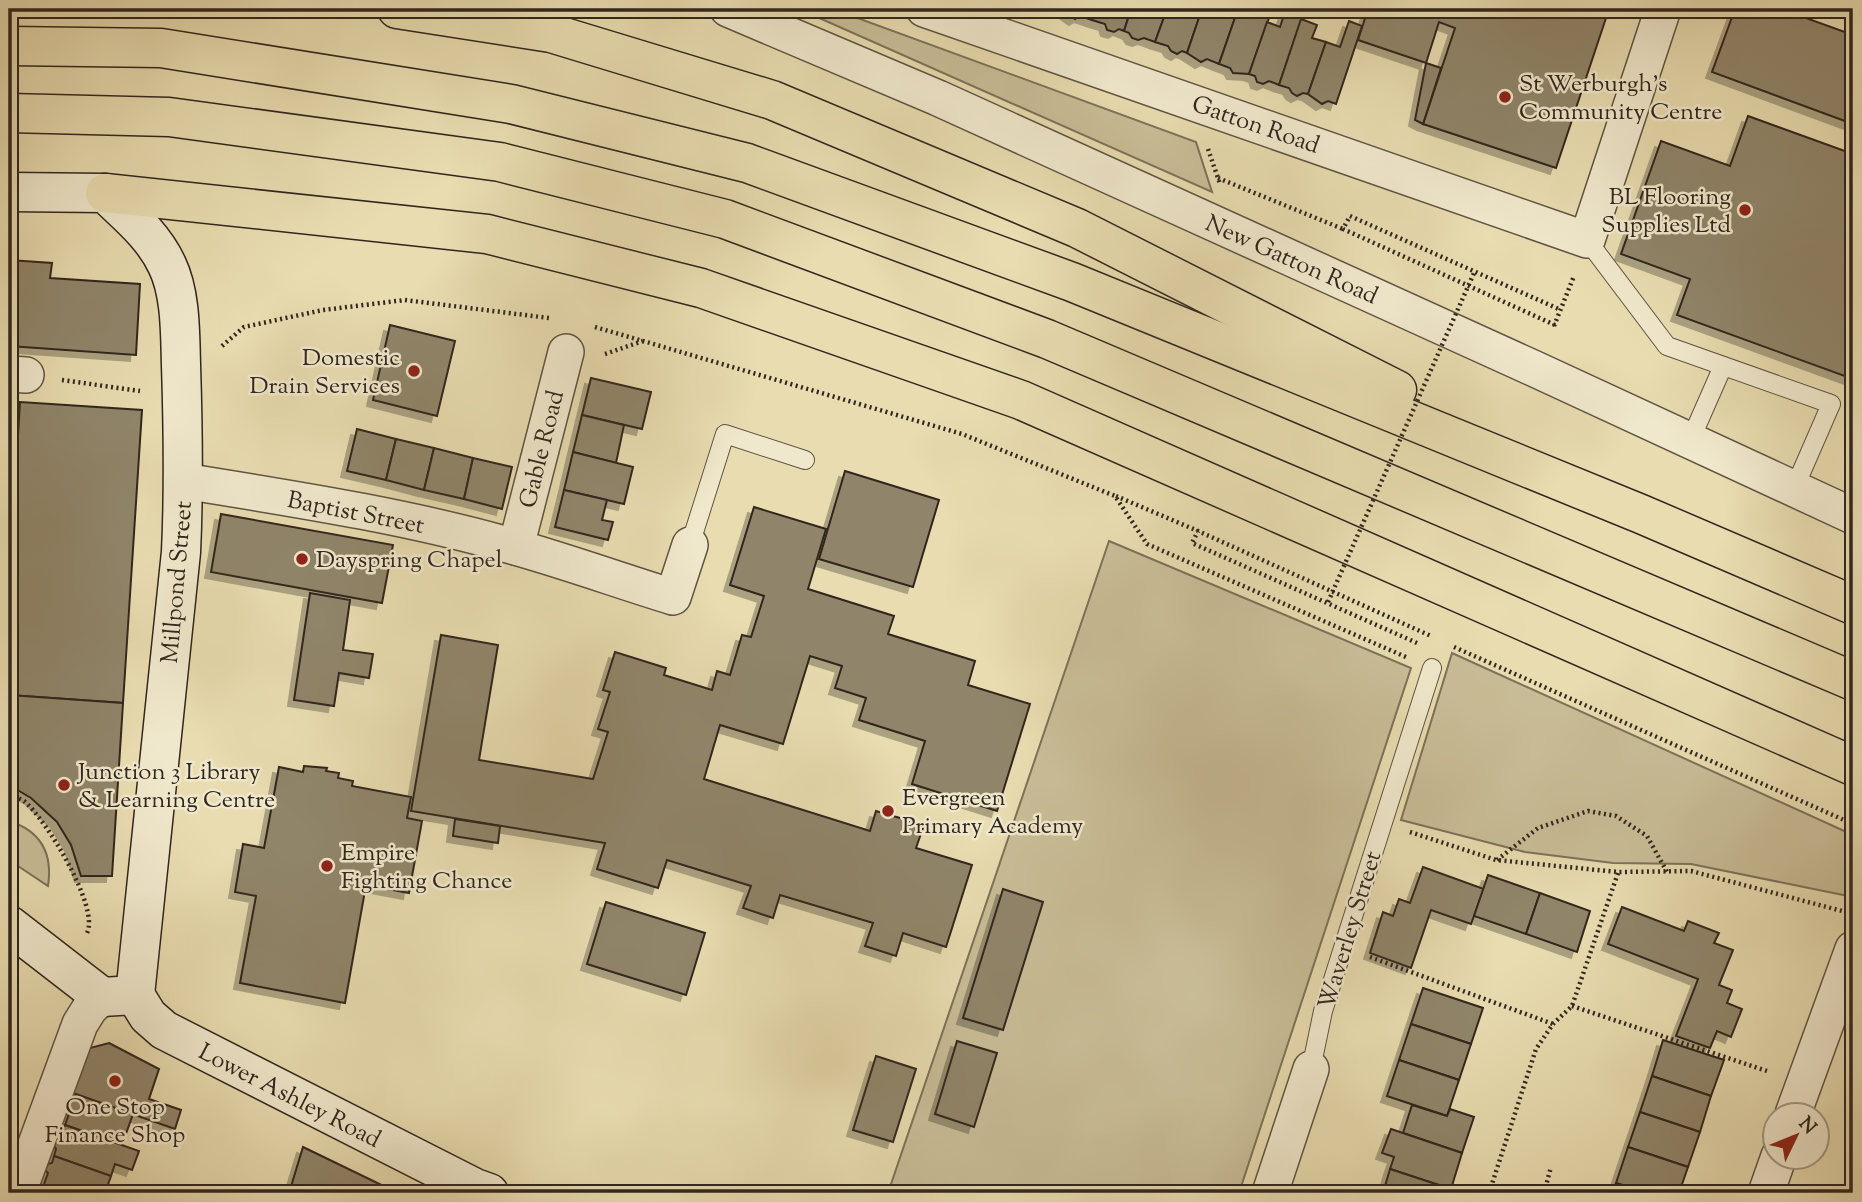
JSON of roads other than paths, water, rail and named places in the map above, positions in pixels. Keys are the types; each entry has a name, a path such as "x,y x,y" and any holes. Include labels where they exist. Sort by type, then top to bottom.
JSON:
{"highway":[{"path":"397,9 551,33 772,100 1077,228 1641,514"},
{"path":"9,46 160,48 187,52 511,104 747,163 1072,282 1641,514 1853,605"},
{"path":"9,113 169,117 500,162 725,219 1047,339 1853,681"},
{"path":"104,192 487,234 701,288 1021,400 1853,766"}],"main road":[{"path":"9,192 104,192"},
{"name":"Millpond Street","path":"104,192 143,228 168,267 174,288 180,332 184,481 181,552 118,996"},
{"name":"Lower Ashley Road","path":"9,925 64,969 118,996 164,1030 479,1192"}],"street":[{"name":"New Gatton Road","path":"728,9 938,98 1853,516"},
{"name":"Gatton Road","path":"924,9 1587,240"},
{"path":"1587,240 1664,9"},
{"name":"Gable Road","path":"516,547 567,339"},
{"name":"Baptist Street","path":"184,481 362,510 516,547 673,597 690,545"},
{"path":"1806,1095 1853,949"},
{"path":"18,1193 80,1024 90,1008 118,996"},
{"name":"Waverley Street","path":"1270,1193 1311,1069"},
{"path":"1766,1193 1774,1170"}],"lane":[{"path":"1587,240 1667,346 1831,404 1794,489"},
{"path":"1690,441 1723,366"},
{"path":"690,545 725,434 805,460"},
{"name":"Waverley Street","path":"1311,1069 1323,1011 1434,660"}],"place":[{"name":"St Werburgh's Community Centre","path":"1505,97"},
{"name":"BL Flooring Supplies Ltd","path":"1745,210"},
{"name":"Domestic Drain Services","path":"414,371"},
{"name":"Dayspring Chapel","path":"302,559"},
{"name":"Junction 3 Library & Learning Centre","path":"64,785"},
{"name":"Evergreen Primary Academy","path":"888,811"},
{"name":"Empire Fighting Chance","path":"327,866"},
{"name":"One Stop Finance Shop","path":"115,1081"}]}
